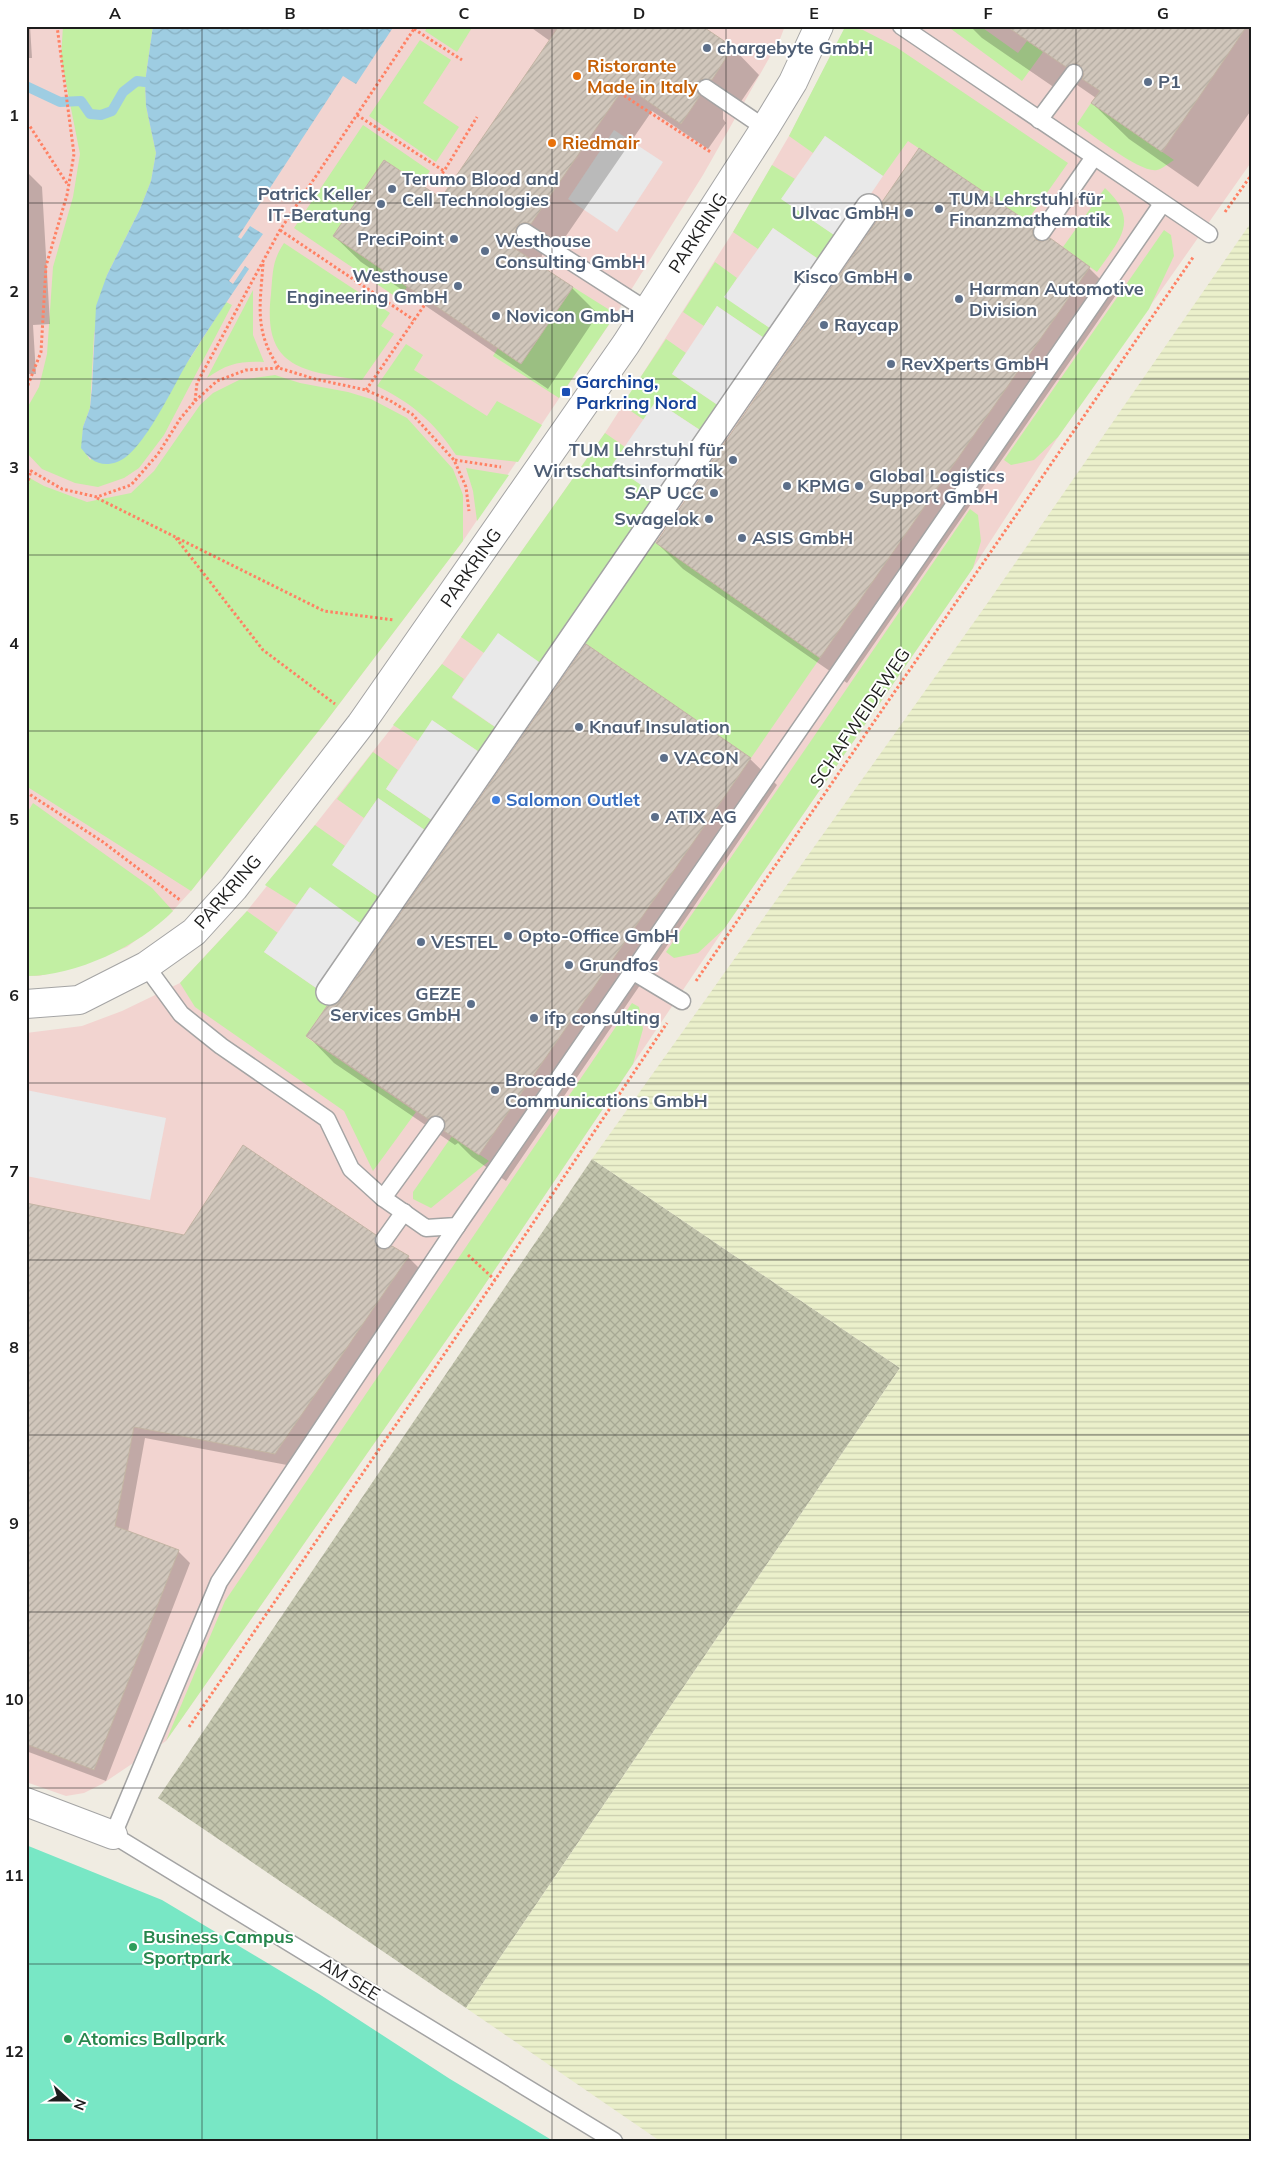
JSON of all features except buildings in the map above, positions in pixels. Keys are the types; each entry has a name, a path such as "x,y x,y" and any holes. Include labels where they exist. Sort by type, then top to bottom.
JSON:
{"street":[{"name":"PARKRING","path":"26,1004 80,1000 146,966 194,932 234,888 305,798 429,628 648,310 739,170 793,82 819,26"},
{"path":"329,992 868,206"},
{"name":"AM SEE","path":"26,1802 113,1835"}],"lane":[{"path":"901,26 1209,234"},
{"path":"1039,120 1074,73"},
{"path":"706,88 765,128"},
{"path":"1042,232 1094,158"},
{"path":"113,1835 219,1582 457,1226 632,970 1162,204"},
{"path":"525,232 648,310"},
{"path":"146,966 181,1014 221,1046 328,1119 351,1169 383,1198 426,1228 457,1226"},
{"path":"632,970 682,1001"},
{"path":"383,1198 436,1125"},
{"path":"384,1240 404,1212"},
{"name":"AM SEE","path":"113,1835 614,2141"}],"path":[{"path":"26,33 30,26"},
{"path":"26,390 41,352 46,266 69,186 74,154 57,26"},
{"path":"195,401 198,383 280,230 415,28 462,60"},
{"path":"620,93 739,170"},
{"path":"357,115 444,171"},
{"path":"433,185 444,171 476,117"},
{"path":"26,125 29,125 69,186"},
{"name":"SCHAFWEIDEWEG","path":"189,1728 495,1280 682,1001 1252,174"},
{"path":"280,230 414,320"},
{"path":"263,260 260,325 267,350 280,368"},
{"path":"366,390 428,300"},
{"path":"97,497 131,484 158,454 180,419 195,401 217,381 246,370 280,368 315,380 366,390 389,400 412,414 454,460 466,487 470,516"},
{"path":"454,460 510,468"},
{"path":"26,468 62,489 97,497 324,611 397,620"},
{"path":"26,490 31,470"},
{"path":"174,536 263,650 342,709"},
{"path":"26,792 103,842 185,903"}],"shaded area":[{"path":"26,26 785,26 780,39 703,175 616,314 463,541 324,724 191,891 169,915 127,947 79,966 39,976 26,976"},
{"path":"846,26 1252,26 1252,161 1058,437 973,568 724,929 473,1302 166,1741 102,1784 84,1793 66,1796 26,1782 26,1033 82,1026 122,1011 180,983 247,911 442,664 605,433 733,232 789,136"},
{"path":"614,130 663,162 617,232 568,199"},
{"path":"825,136 883,176 840,239 781,199"},
{"path":"1252,221 1252,2141 660,2141 466,2008 900,1368 592,1159 984,608"},
{"path":"773,228 824,263 777,333 724,297"},
{"path":"717,306 770,342 725,410 672,374"},
{"path":"656,401 709,436 663,500 612,465"},
{"path":"498,633 546,667 501,731 452,697"},
{"path":"432,720 485,756 439,825 386,789"},
{"path":"378,798 432,835 386,902 332,865"},
{"path":"310,887 367,928 322,992 264,952"},
{"path":"26,1090 166,1118 150,1200 26,1176"},
{"path":"592,1159 900,1368 466,2008 158,1798"}],"green space":[{"path":"63,26 153,26 145,82 146,106 156,153 151,181 140,209 107,275 94,335 90,408 83,427 82,447 90,460 189,360 226,302 232,305 164,435 139,468 124,478 98,487 75,483 42,469 26,452 26,410 39,387 47,354 53,267 73,197 80,154 61,58"},
{"path":"428,26 473,26 457,52 425,31"},
{"path":"947,26 980,26 1018,53 1027,41 1043,52 1022,81"},
{"path":"845,27 863,30 896,47 1068,163 1027,221 908,141 883,176 825,136 813,153 789,136"},
{"path":"420,40 451,60 423,103 459,127 436,162 369,116"},
{"path":"1091,103 1174,160 1157,170 1150,170 1129,160 1105,144 1077,124"},
{"path":"363,125 430,171 421,184 384,160 333,236 407,287 399,299 294,228"},
{"path":"772,165 795,179 782,199 840,239 824,263 773,228 758,249 733,232"},
{"path":"1105,188 1116,200 1122,211 1124,221 1119,240 1097,272 1063,247"},
{"path":"1164,230 1171,235 1174,256 1149,309 1058,437 1034,460 1011,465 1004,460"},
{"path":"284,243 390,313 381,326 394,334 362,380 304,368 291,361 280,351 273,337 270,319 274,267 277,255"},
{"path":"715,262 737,278 725,297 777,333 770,342 717,306 704,326 683,312"},
{"path":"573,287 616,314 559,398 493,356 498,348 521,364"},
{"path":"253,290 253,335 264,362 234,364 221,369 207,378"},
{"path":"666,339 686,353 672,374 725,410 709,436 656,401 644,420 622,405"},
{"path":"406,344 423,355 414,370 487,416 497,401 542,425 518,462 456,455 440,433 422,415 401,399 377,386"},
{"path":"275,375 300,383 348,392 371,399 407,418 453,469 463,495 463,541 324,724 191,891 26,786 26,476 44,486 87,502 131,493 154,471 200,405 213,393 239,380"},
{"path":"605,433 625,447 613,465 663,500 546,667 498,634 484,653 461,637"},
{"path":"466,468 509,475 477,521 473,491"},
{"path":"970,509 978,515 981,541 973,568 724,929 698,953 674,958 666,952"},
{"path":"649,538 820,658 751,758 579,639"},
{"path":"442,664 464,679 452,698 501,731 485,756 433,721 418,741 393,725"},
{"path":"373,752 398,770 386,789 439,825 432,835 378,798 364,818 337,799"},
{"path":"33,803 152,888 173,911 143,936 105,957 65,971 26,976 26,815"},
{"path":"315,825 345,846 333,865 386,902 367,928 309,888 297,905 265,885"},
{"path":"247,911 278,933 264,952 332,999 306,1037 416,1112 373,1171 344,1111 195,1007 180,983"},
{"path":"632,1003 639,1007 643,1029 633,1064 473,1302 166,1741 225,1601"},
{"path":"452,1136 489,1161 431,1208 413,1199 413,1192"},
{"name":"Business Campus Sportpark","path":"26,1845 162,1900 319,1994 450,2079 550,2139 548,2141 26,2141"}],"water":[{"path":"153,26 394,26 356,84 343,76 238,237 241,239 250,226 263,234 229,281 233,284 245,266 249,269 190,358 148,432 127,456 117,462 105,464 96,462 81,448 83,427 90,408 96,306 107,275 140,209 151,181 156,153 146,106 145,82"}],"waterway":[{"path":"26,86 60,102 81,101 90,114 101,115 112,111 123,92 137,81 145,82"}],"place":[{"name":"chargebyte GmbH","path":"707,48"},
{"name":"Ristorante Made in Italy","path":"577,76"},
{"name":"P1","path":"1148,82"},
{"name":"Riedmair","path":"552,143"},
{"name":"Terumo Blood and Cell Technologies","path":"392,189"},
{"name":"Patrick Keller IT-Beratung","path":"381,204"},
{"name":"TUM Lehrstuhl für Finanzmathematik","path":"939,209"},
{"name":"Ulvac GmbH","path":"909,213"},
{"name":"PreciPoint","path":"454,239"},
{"name":"Westhouse Consulting GmbH","path":"485,251"},
{"name":"Kisco GmbH","path":"908,277"},
{"name":"Westhouse Engineering GmbH","path":"458,286"},
{"name":"Harman Automotive Division","path":"959,299"},
{"name":"Novicon GmbH","path":"496,316"},
{"name":"Raycap","path":"824,325"},
{"name":"RevXperts GmbH","path":"891,364"},
{"name":"Garching, Parkring Nord","path":"566,392"},
{"name":"TUM Lehrstuhl für Wirtschaftsinformatik","path":"733,460"},
{"name":"KPMG","path":"787,486"},
{"name":"Global Logistics Support GmbH","path":"859,486"},
{"name":"SAP UCC","path":"714,493"},
{"name":"Swagelok","path":"709,519"},
{"name":"ASIS GmbH","path":"742,538"},
{"name":"Knauf Insulation","path":"579,727"},
{"name":"VACON","path":"664,758"},
{"name":"Salomon Outlet","path":"496,800"},
{"name":"ATIX AG","path":"655,817"},
{"name":"Opto-Office GmbH","path":"508,936"},
{"name":"VESTEL","path":"421,942"},
{"name":"Grundfos","path":"569,965"},
{"name":"GEZE Services GmbH","path":"471,1004"},
{"name":"ifp consulting","path":"534,1018"},
{"name":"Brocade Communications GmbH","path":"495,1090"},
{"name":"Business Campus Sportpark","path":"133,1947"},
{"name":"Atomics Ballpark","path":"68,2039"}]}
